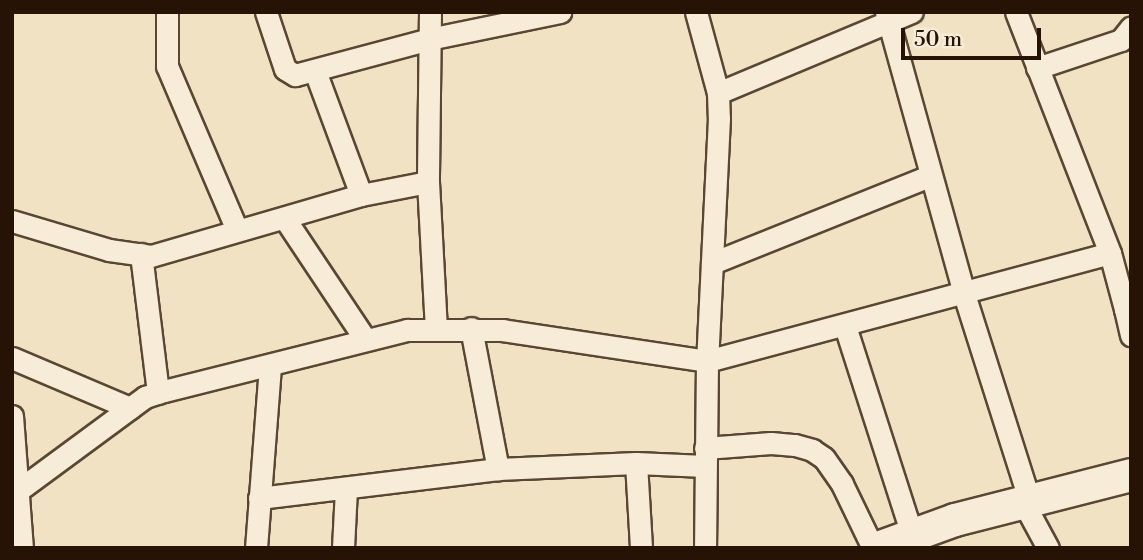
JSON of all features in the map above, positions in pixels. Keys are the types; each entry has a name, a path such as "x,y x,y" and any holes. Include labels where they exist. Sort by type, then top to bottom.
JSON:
{"street":[{"path":"167,12 167,66 237,230"},
{"path":"265,12 287,71 295,75 429,39 560,12"},
{"path":"430,12 428,182 436,328"},
{"path":"695,12 718,93 707,361 705,548"},
{"path":"718,93 887,17 912,12"},
{"path":"1016,12 1110,253 1128,309 1131,335"},
{"path":"1037,68 1121,40 1131,25 1130,12"},
{"path":"887,17 930,176 1026,500 1048,548"},
{"path":"315,71 361,195"},
{"path":"712,262 930,176"},
{"path":"12,221 109,250 141,254 166,253 361,195 428,182"},
{"path":"285,219 365,339"},
{"path":"14,494 145,397 395,332 471,328 528,333 707,361 1110,253"},
{"path":"141,254 158,393"},
{"path":"845,326 912,535"},
{"path":"471,328 498,469"},
{"path":"12,358 130,408"},
{"path":"256,548 270,366"},
{"path":"12,416 14,494 22,548"},
{"path":"260,498 498,469 705,457 771,443 795,445 812,450 824,458 842,484 876,548 1026,500 1131,475"},
{"path":"636,463 641,548"},
{"path":"343,548 346,488"}]}
